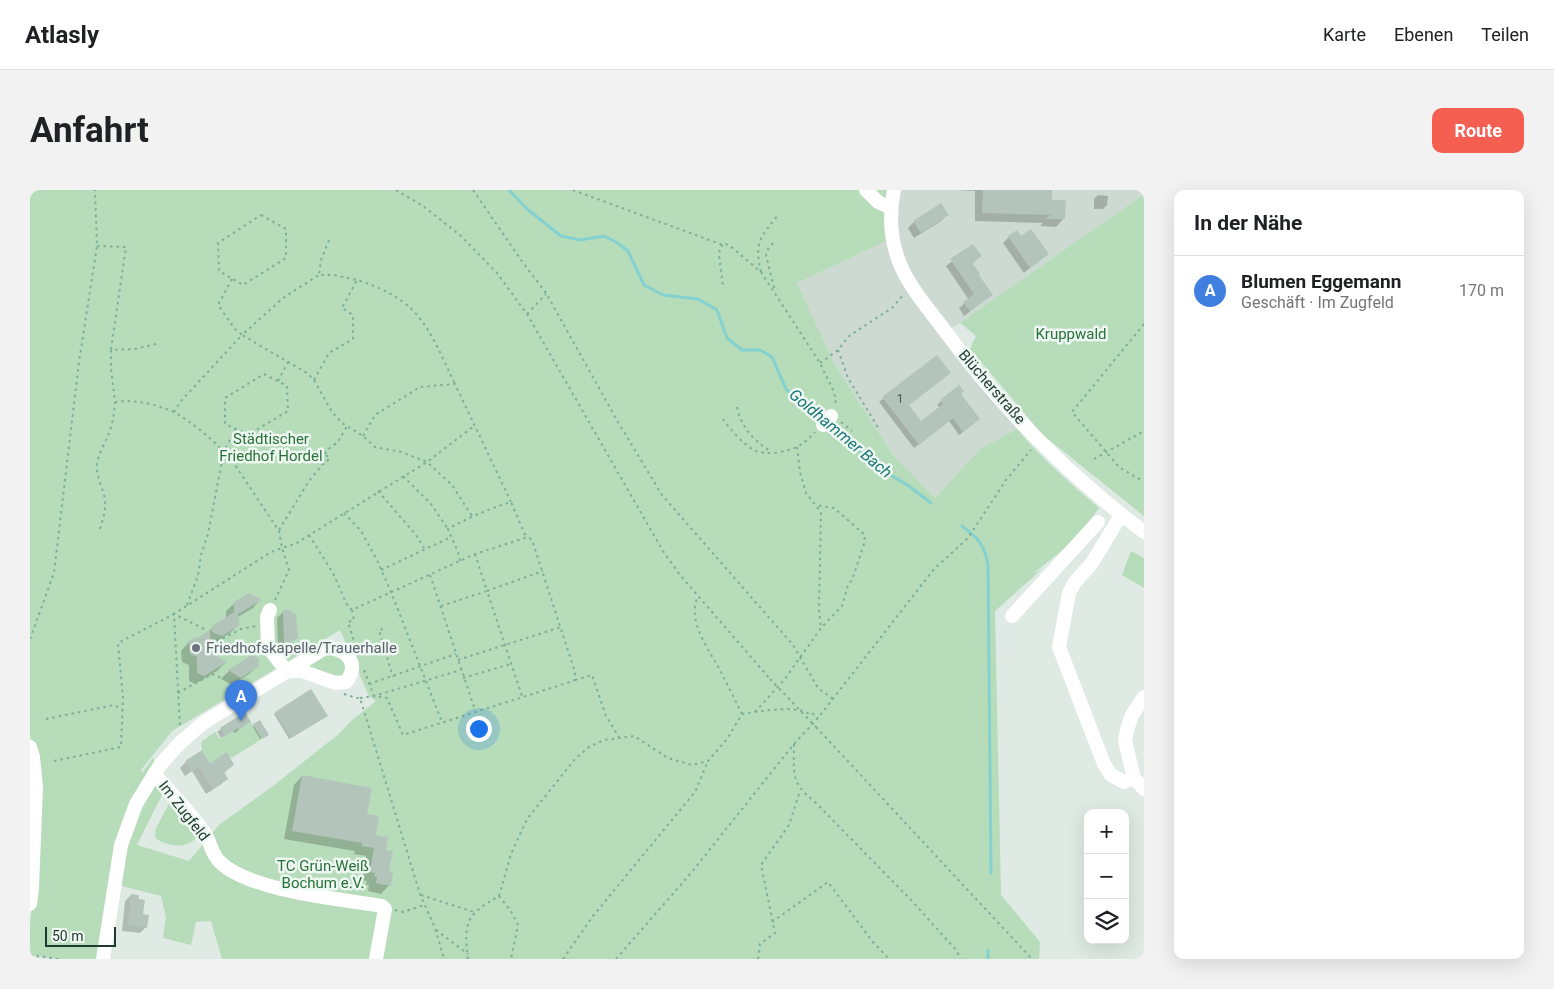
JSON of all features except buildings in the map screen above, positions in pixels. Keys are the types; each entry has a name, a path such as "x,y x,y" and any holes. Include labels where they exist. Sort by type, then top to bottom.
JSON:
{"street":[{"path":"866,190 878,202 891,208"},
{"name":"Blücherstraße","path":"894,190 891,226 895,249 913,288 953,342 1002,400 1063,464 1121,515 1144,532"},
{"path":"1121,515 1092,563 1075,582 1069,593 1059,647 1104,764 1111,775 1124,782 1134,778"},
{"path":"1012,616 1096,525 1109,535"},
{"name":"Im Zugfeld","path":"103,959 121,845 136,804 154,774 180,743 203,723 288,672 268,648 269,616"},
{"path":"1144,697 1132,715 1125,741 1134,778 1144,789"},
{"path":"30,747 33,757 36,788 30,904"},
{"name":"Im Zugfeld","path":"154,774 205,834 213,854 221,863 229,868 268,886 385,908"},
{"path":"376,959 385,908"}],"path":[{"path":"30,639 54,573 79,362 97,246 95,190"},
{"path":"396,190 423,206 461,236 497,273 527,314 663,551 698,596 770,680 1032,959"},
{"path":"473,190 546,293 662,495 793,645 818,688 833,699"},
{"path":"573,190 723,245 729,245 761,272 820,363 834,390 836,399 829,423 797,447 784,451 764,453 753,450 723,419"},
{"path":"261,215 286,229 286,258 243,286 232,279 219,271 218,243 261,215"},
{"path":"761,272 757,253 758,243 778,216"},
{"path":"319,275 321,260 329,240"},
{"path":"773,243 766,255 776,296"},
{"path":"723,245 720,247 719,256 723,286"},
{"path":"97,246 126,247 111,350 114,416 98,458 97,466 105,498 104,514 100,529"},
{"path":"174,412 242,335 283,298 319,275 334,275 357,280 384,289 404,302 430,333 526,537 532,540 575,668 575,680"},
{"path":"232,279 218,305 234,329 304,371 314,380 332,412 375,447 401,452 427,462 452,485 472,516"},
{"path":"314,380 329,353 353,338 353,315 342,308 357,280"},
{"path":"820,363 838,350 849,336 884,314 913,288"},
{"path":"527,314 546,293"},
{"path":"1144,324 1072,412 1119,467 1144,480"},
{"path":"111,350 135,349 156,344"},
{"path":"838,350 848,378 879,430"},
{"path":"278,381 288,362"},
{"path":"264,374 278,381 287,386 288,411 248,435 225,424 224,398 264,374"},
{"path":"363,436 375,415 420,387 454,384"},
{"path":"114,402 139,401 174,412 202,432 224,451 247,480 279,531 289,570 269,616 252,628 240,629 222,638 210,641"},
{"path":"737,407 739,416 750,435 771,452"},
{"path":"829,423 852,432"},
{"path":"829,423 842,444"},
{"path":"323,464 320,463 318,458 338,442 347,426"},
{"path":"54,760 120,747 124,710 118,643 174,614 271,552 291,546 344,514 427,462 474,426"},
{"path":"187,605 198,576 224,451 236,429"},
{"path":"1094,459 1144,431"},
{"path":"797,447 800,472 806,493 821,512 819,609 821,628"},
{"path":"616,959 691,873 794,744 818,718 934,569 968,538 1006,480 1032,449"},
{"path":"279,531 309,481 328,460 324,454"},
{"path":"403,476 431,504 448,529 460,561"},
{"path":"378,491 416,535 424,548"},
{"path":"448,529 472,516 511,502"},
{"path":"755,712 784,680 821,628 842,606 864,544 865,535 834,508 814,505"},
{"path":"344,514 361,531 382,570 442,722"},
{"path":"309,535 329,566 348,607 352,610 354,620 348,622 356,649"},
{"path":"382,570 424,548 451,537"},
{"path":"352,610 475,554 526,537"},
{"path":"475,554 522,697"},
{"path":"441,606 542,571"},
{"path":"430,575 475,712"},
{"path":"698,596 695,603 698,628 742,714"},
{"path":"174,614 204,629"},
{"path":"174,614 180,743"},
{"path":"458,660 561,627"},
{"path":"383,629 379,630 393,677"},
{"path":"369,684 421,668 456,654"},
{"path":"463,678 511,664"},
{"path":"363,666 374,696"},
{"path":"338,692 356,698 374,696 461,670"},
{"path":"178,693 212,674 224,679 226,677 245,686"},
{"path":"374,696 387,698 404,735 592,675 606,716 619,737"},
{"path":"360,698 420,894 435,928 444,959"},
{"path":"46,719 114,705 124,710"},
{"path":"742,714 803,710 809,714 812,712 818,718"},
{"path":"563,959 592,916 695,792 708,761 727,739 742,714"},
{"path":"468,959 466,931 474,912 499,896 511,854 527,819 575,759 589,747 604,740 634,736 668,758 692,765 708,761"},
{"path":"794,744 794,777 801,791 815,802 912,900 957,951 960,959"},
{"path":"758,959 760,944 775,933 760,865 789,824 801,791"},
{"path":"772,922 828,882 889,959"},
{"path":"420,894 474,912"},
{"path":"499,896 511,911 518,925 511,959"},
{"path":"385,908 403,912 425,905"},
{"path":"435,928 439,934 468,954"},
{"path":"30,955 58,959"}],"shaded area":[{"path":"892,190 1144,190 1144,194 960,323 940,335 1017,429 980,449 935,498 892,454 835,365 797,283 886,241"}],"green space":[{"path":"30,190 892,190 886,241 797,283 835,365 892,454 935,498 980,449 1017,429 1046,460 1099,508 1077,538 1034,573 1041,570 995,611 1001,895 1040,942 1039,959 222,959 211,921 196,922 191,945 163,938 166,917 161,896 110,883 97,959 58,959 30,955 30,923 36,874 36,752 30,736","holes":["340,630 369,696 376,701 351,721 340,733 273,786 219,825 189,861 137,845 163,793 157,763 153,758 143,772 141,770 172,731"]},
{"name":"Kruppwald","path":"1144,194 1144,516 1043,435 970,349 976,336 960,323"},
{"path":"1131,551 1144,558 1144,588 1122,575"},
{"path":"326,653 335,654 347,664 342,678 306,666"},
{"path":"251,722 262,739 231,758 227,753 210,763 202,750 201,742 215,732 220,739"},
{"path":"171,800 198,832 194,840 186,844 168,844 155,837 156,828"}],"waterway":[{"name":"Goldhammer Bach","path":"509,190 527,209 561,236 580,240 604,236 616,242 628,251 644,285 663,295 698,299 717,310 727,338 742,350 760,350 772,357 786,389 823,420"},
{"name":"Goldhammer Bach","path":"828,424 889,474 931,503"},
{"path":"962,526 980,542 988,565 991,873"},
{"path":"988,950 988,959"}],"place":[{"name":"Friedhofskapelle/Trauerhalle","path":"196,648"},
{"name":"Blumen Eggemann","path":"241,721"}],"park label":[{"name":"Städtischer Friedhof Hordel","path":"271,448"},
{"name":"TC Grün-Weiß Bochum e.V.","path":"323,874"}]}
